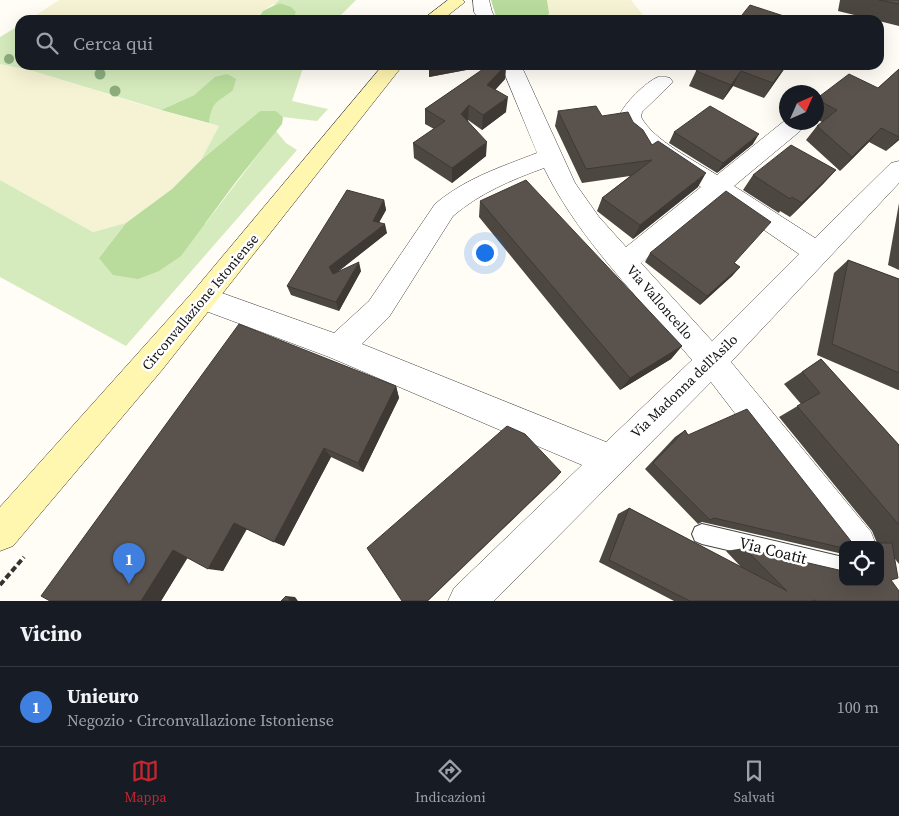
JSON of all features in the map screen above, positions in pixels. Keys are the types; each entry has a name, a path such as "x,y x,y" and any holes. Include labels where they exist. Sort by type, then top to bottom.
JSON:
{"main road":[{"path":"432,15 438,0"},
{"path":"436,15 455,0"},
{"name":"Circonvallazione Istoniense","path":"0,533 59,468 204,299 389,70"}],"street":[{"path":"481,0 485,15"},
{"name":"Via Valloncello","path":"513,70 550,157 575,204 590,224 712,361 855,541"},
{"path":"663,82 632,109 630,117 638,130 651,142 717,188 816,252"},
{"path":"625,262 787,130"},
{"path":"339,348 379,309 444,210 454,200 468,191 550,157"},
{"name":"Via Madonna dell'Asilo","path":"468,601 609,460 712,361 816,252 894,180"},
{"path":"204,299 339,348 609,460"}],"lane":[{"name":"Via Coatit","path":"702,534 839,566"}],"shaded area":[{"path":"59,0 279,0 260,15 36,15"},
{"path":"547,0 631,0 643,15 548,15"},
{"path":"0,64 15,67 15,70 33,71 149,107 219,126 201,160 172,189 126,223 93,232 0,180"}],"green space":[{"path":"279,0 356,0 341,15 295,15 296,12 279,3 273,5"},
{"path":"491,0 547,0 548,15 496,15"},
{"path":"279,3 291,7 296,12 295,15 260,15 263,11"},
{"path":"15,28 15,67 0,64 0,37"},
{"path":"28,70 302,70 292,101 328,109 317,121 283,117 276,111 260,111 201,160 219,126 209,123 212,109 218,100 227,94 216,77 194,95 161,110"},
{"path":"227,74 236,79 233,90 216,103 209,123 161,110 194,95 215,77"},
{"path":"260,111 276,111 283,117 282,124 181,256 159,271 138,279 113,275 99,258 126,223 172,189 201,160"},
{"path":"276,131 286,143 297,150 126,346 0,277 0,180 93,232 126,223 99,258 205,224"}],"building":[{"path":"879,0 899,0 899,4"},
{"path":"750,5 781,15 742,15"},
{"path":"899,69 899,137 881,128 852,157 822,130 824,130 824,120 837,110 824,103 824,93 849,74 878,88"},
{"path":"482,70 501,70 487,85 508,97 483,115 469,105 461,114 487,142 452,168 413,143 445,121 425,109"},
{"path":"782,70 773,83 741,71 731,85 696,71"},
{"path":"596,106 602,116 628,112 633,122 643,130 652,145 658,141 706,173 640,225 602,198 652,160 586,169 558,111"},
{"path":"710,106 759,134 723,163 674,132"},
{"path":"791,145 836,170 802,203 792,197 790,199 753,175"},
{"path":"526,180 682,346 630,378 480,201"},
{"path":"347,190 384,200 373,221 385,224 329,267 333,274 359,262 336,302 287,286"},
{"path":"726,191 771,222 734,263 740,267 707,296 650,253"},
{"path":"848,260 899,279 899,373 832,344"},
{"path":"239,324 396,386 358,463 324,448 274,542 234,523 208,569 173,550 141,601 50,601 41,596"},
{"path":"821,359 899,445 899,525 797,406 820,393 802,372"},
{"path":"747,409 851,541 839,541 839,547 714,518 710,520 653,463 685,430 688,435"},
{"path":"507,426 525,434 561,472 427,601 402,601 367,548"},
{"path":"629,508 787,591 744,548 839,570 839,586 884,586 884,543 892,543 898,578 891,580 899,591 899,601 690,601 609,560"},
{"path":"286,596 290,601 281,601"}],"place":[{"name":"Unieuro","path":"129,584"}]}
